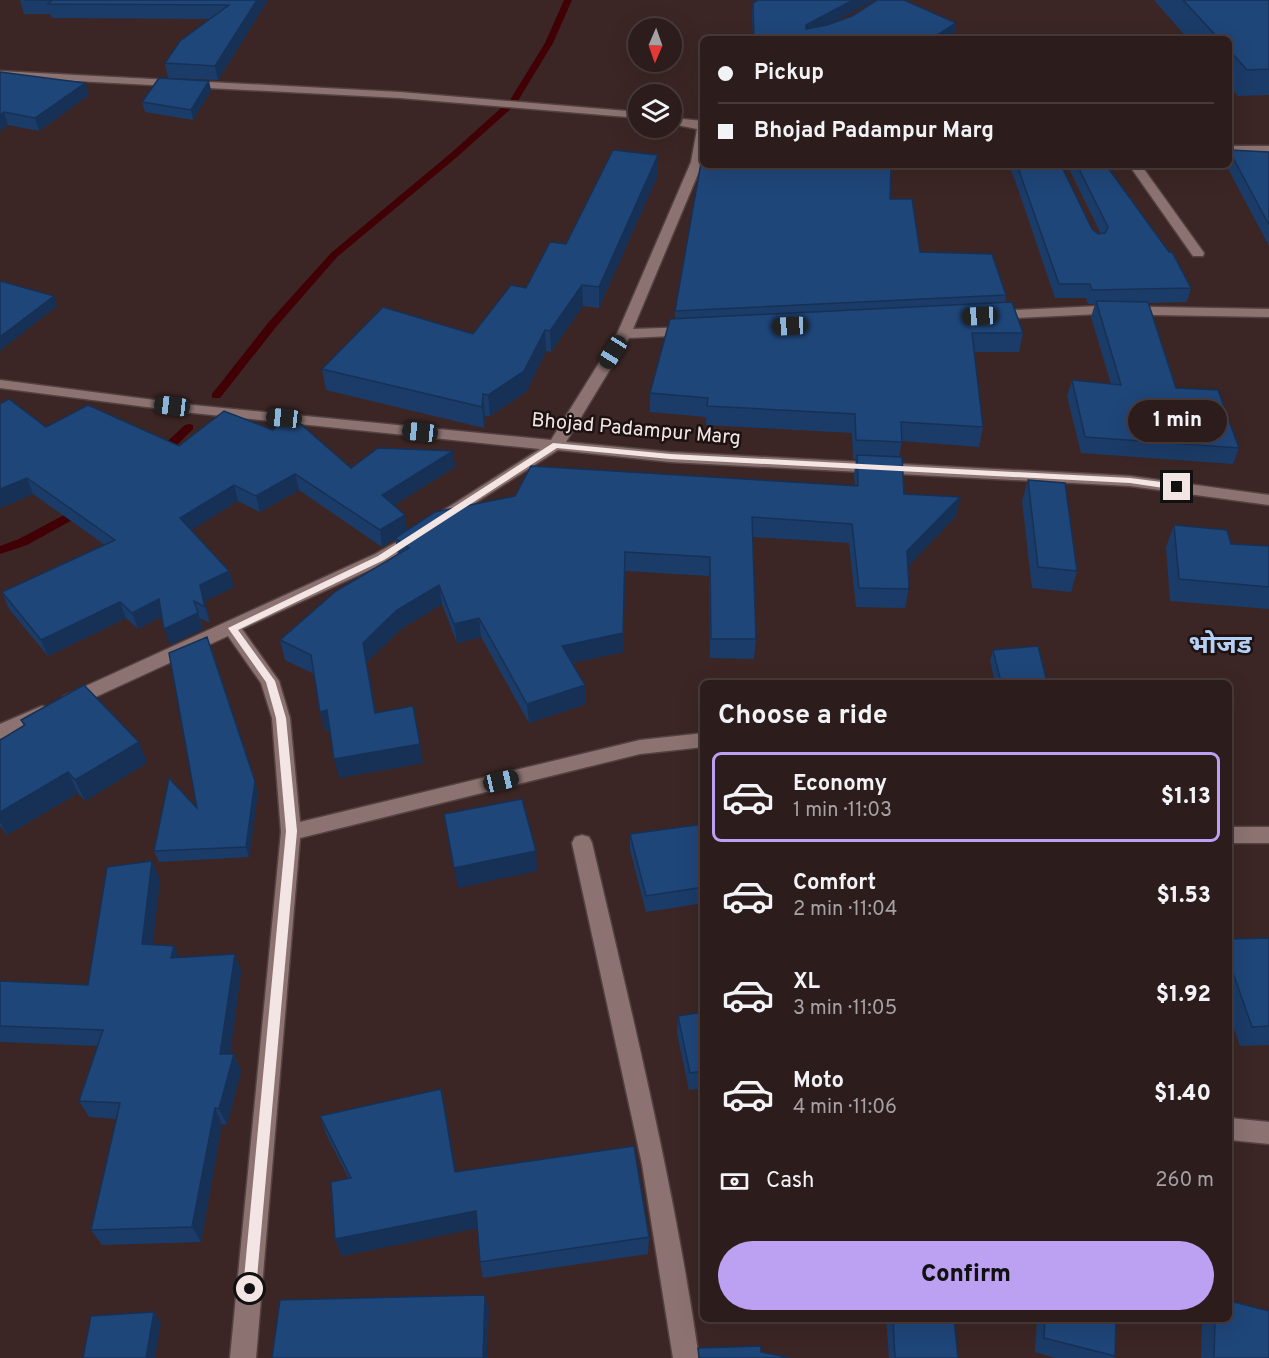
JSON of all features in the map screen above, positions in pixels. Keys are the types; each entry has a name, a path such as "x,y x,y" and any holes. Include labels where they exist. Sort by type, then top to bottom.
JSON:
{"street":[{"path":"0,74 418,95 628,114"},
{"path":"682,122 700,125"},
{"path":"1232,149 1269,149"},
{"path":"0,732 381,558 556,445 624,334 700,162"},
{"path":"1137,168 1198,252"},
{"path":"980,316 1099,310 1269,313"},
{"path":"624,334 707,330"},
{"name":"Bhojad Padampur Marg","path":"0,384 194,409 670,457 1130,481 1269,500"},
{"path":"232,628 270,681 281,718 291,831 243,1358"},
{"path":"291,831 640,747 700,740"},
{"path":"1232,835 1269,835"},
{"path":"582,843 640,1092 678,1289 686,1358"},
{"path":"1232,1129 1269,1132"}],"building":[{"path":"52,0 257,0 215,66 165,63 180,41 229,5 48,4"},
{"path":"758,0 853,0 806,25 806,29 827,25 852,16 877,0 904,0 956,23 936,36 754,36 753,3"},
{"path":"1183,0 1269,0 1269,69 1247,70 1232,53 1232,36 1216,36"},
{"path":"0,72 85,83 35,118 4,112 0,115"},
{"path":"159,78 209,81 191,110 142,102"},
{"path":"613,150 658,155 599,287 582,285 550,331 545,330 524,371 488,395 483,394 482,407 322,369 383,307 473,334 511,285 526,288 550,242 566,244"},
{"path":"1232,150 1269,152 1269,225 1232,156"},
{"path":"700,168 891,168 890,199 912,199 920,252 992,254 1006,295 675,311"},
{"path":"1018,168 1062,168 1092,229 1098,234 1105,233 1108,227 1078,168 1108,168 1169,252 1172,252 1191,288 1092,290 1090,284 1059,284"},
{"path":"0,281 54,296 0,337"},
{"path":"1096,301 1148,302 1176,388 1218,390 1239,448 1085,437 1072,380 1121,385"},
{"path":"1012,302 1023,333 972,333 983,427 901,422 902,442 856,440 855,414 707,406 708,398 650,393 670,319"},
{"path":"9,399 46,427 88,405 179,446 224,411 273,430 288,413 351,468 378,448 453,451 382,495 405,515 380,530 295,474 256,496 234,485 180,518 229,571 200,585 205,607 194,601 198,613 164,629 159,599 132,613 120,602 41,640 2,592 115,540 27,478 0,489 0,404"},
{"path":"857,455 902,457 904,494 960,497 907,551 909,589 859,588 852,524 752,517 756,639 711,639 710,557 625,552 623,633 562,646 585,685 527,704 479,618 454,624 439,585 397,610 363,643 375,713 413,706 420,744 334,759 327,710 320,712 311,655 280,640 336,591 409,548 395,538 435,512 515,496 531,466 858,486"},
{"path":"1028,480 1065,483 1077,571 1038,567"},
{"path":"1174,525 1227,530 1231,544 1269,546 1269,587 1179,579"},
{"path":"207,637 255,781 246,847 154,851 169,778 197,808 169,653"},
{"path":"1038,646 1046,680 1000,680 993,650"},
{"path":"84,685 139,742 75,780 68,772 0,812 0,740 25,725 21,720"},
{"path":"522,799 536,851 454,868 444,814"},
{"path":"700,825 700,888 646,896 630,834"},
{"path":"152,861 142,944 174,946 171,958 235,954 220,1054 234,1054 219,1109 215,1108 192,1227 91,1230 120,1103 79,1101 103,1030 0,1026 0,981 88,985 107,867"},
{"path":"1269,938 1269,1026 1252,1027 1232,970 1232,939"},
{"path":"700,1013 700,1072 690,1073 678,1016"},
{"path":"441,1089 455,1172 634,1146 649,1237 480,1262 476,1211 335,1239 331,1182 351,1178 320,1116"},
{"path":"485,1295 483,1358 272,1358 280,1300"},
{"path":"1232,1302 1269,1311 1269,1358 1214,1358 1215,1322 1232,1322"},
{"path":"154,1312 146,1358 83,1358 91,1316"},
{"path":"893,1322 954,1322 958,1358 895,1358"},
{"path":"1045,1322 1116,1322 1115,1356 1044,1338"},
{"path":"761,1346 761,1352 791,1358 699,1358 698,1348"}],"waterway":[{"path":"216,396 272,325 334,255 454,155 513,102 549,43 568,0"},
{"path":"161,454 189,427"},
{"path":"0,550 23,542 81,510"}],"district":[{"name":"भोजड","path":"1220,646"}],"route":[{"path":"250,1289 291,831 281,718 270,681 232,628 381,558 556,445 670,457 1130,481 1177,487"}]}
